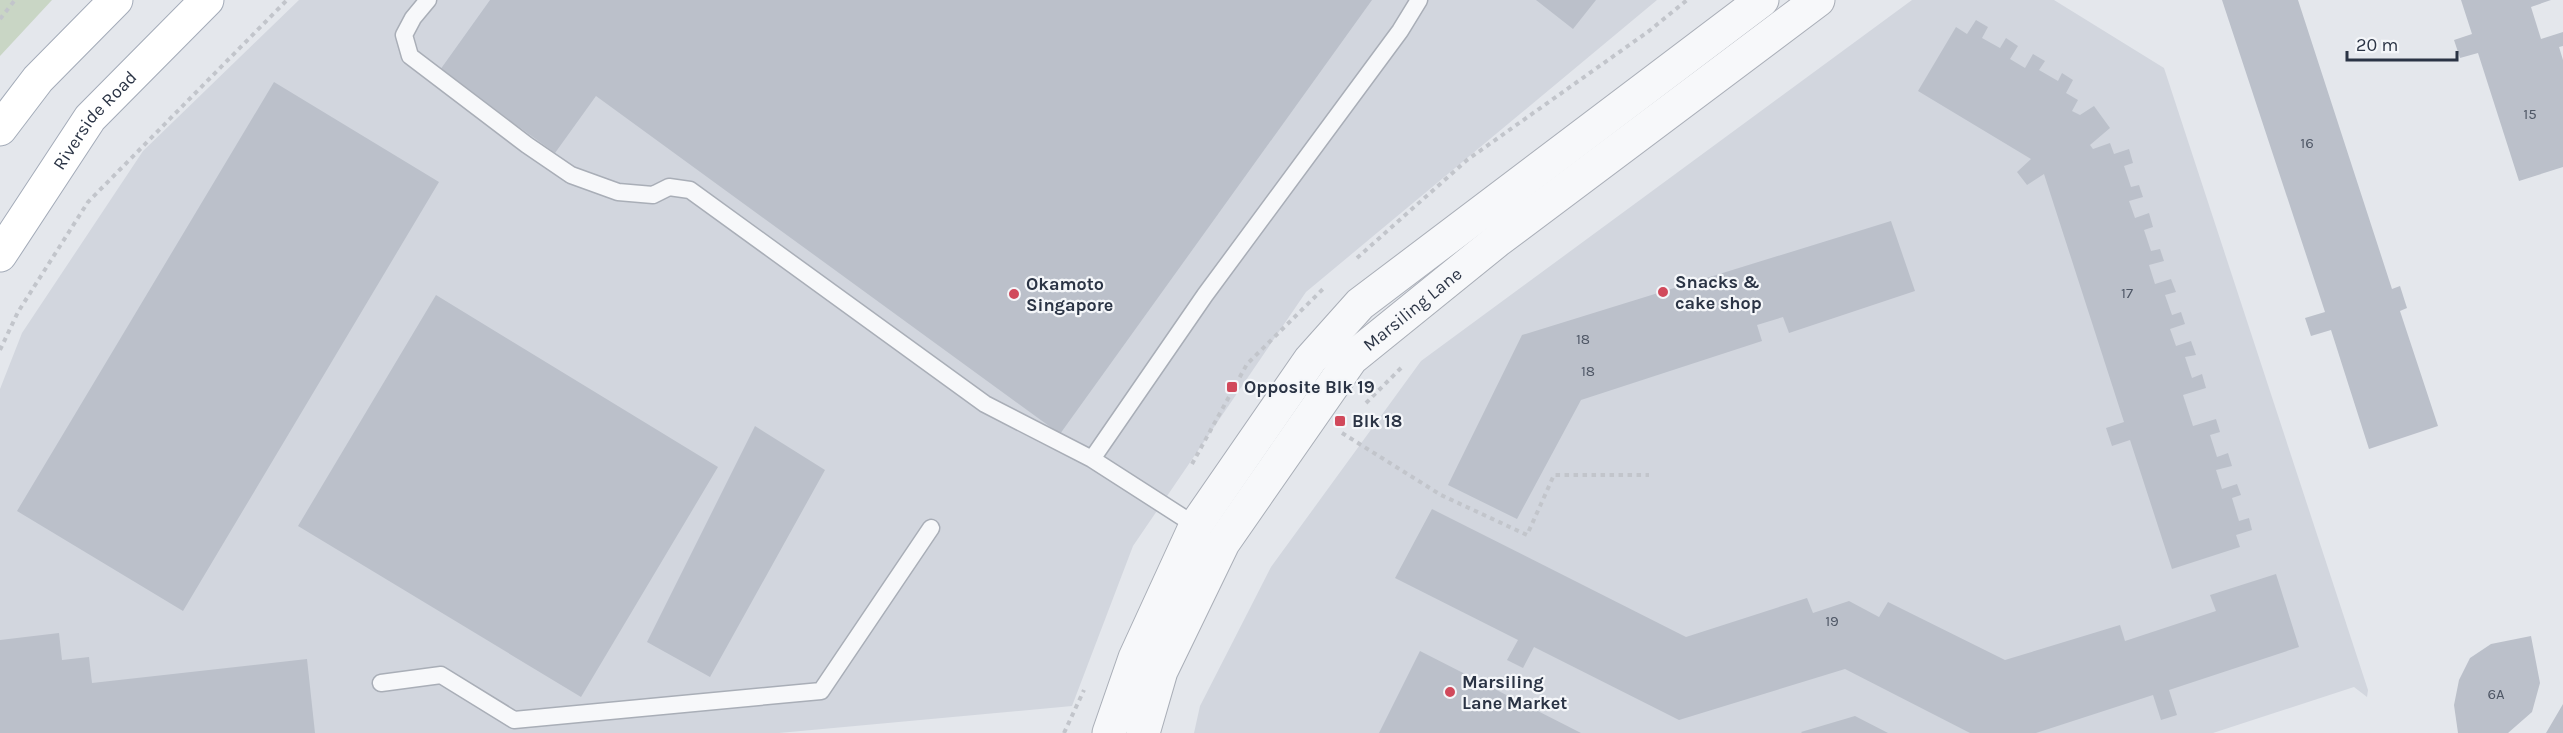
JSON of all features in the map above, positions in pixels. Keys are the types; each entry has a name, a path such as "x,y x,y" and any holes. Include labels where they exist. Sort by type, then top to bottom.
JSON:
{"main road":[{"path":"0,129 38,79 116,0"},
{"name":"Riverside Road","path":"0,255 90,118 207,0"}],"street":[{"name":"Marsiling Lane","path":"1109,733 1135,658 1196,525 1310,360 1360,303 1762,0"},
{"name":"Marsiling Lane","path":"1143,733 1161,671 1223,543 1351,358 1498,240 1802,5"},
{"path":"1476,214 1498,240"}],"lane":[{"path":"428,0 412,18 404,35 410,56 527,145 571,175 618,192 653,195 669,188 690,190 985,404 1092,459 1223,543"},
{"path":"1092,459 1205,295 1400,32 1419,0"},
{"path":"381,683 441,675 514,720 821,691 931,528"}],"path":[{"path":"0,18 15,0"},
{"path":"0,350 18,312 88,202 287,0"},
{"path":"1339,430 1441,495 1527,534 1554,475 1649,475"}],"shaded area":[{"path":"299,0 1657,0 1306,292 1133,546 1072,706 779,733 0,733 0,389 22,333 143,151"},
{"path":"1912,0 2054,0 2164,68 2368,690 2367,697 2354,687 2213,733 1194,733 1200,706 1271,567 1421,361"}],"green space":[{"path":"0,0 52,0 0,56"}],"building":[{"name":"Okamoto Singapore","path":"490,0 1372,0 1060,434 596,96 555,153 440,70"},
{"path":"1536,0 1596,0 1573,29"},
{"path":"2222,0 2298,0 2392,289 2400,286 2407,308 2400,311 2438,426 2369,449 2331,330 2311,336 2305,318 2325,312"},
{"path":"2461,0 2551,0 2531,7 2541,39 2563,32 2563,46 2559,47 2563,60 2563,167 2519,181 2478,53 2460,58 2454,40 2472,34"},
{"path":"1976,20 1988,27 1982,38 2000,48 2006,38 2018,46 2010,59 2025,68 2033,54 2045,61 2039,70 2058,81 2062,73 2073,80 2066,93 2078,100 2072,111 2080,115 2094,106 2110,128 2090,145 2093,149 2110,143 2114,154 2129,149 2133,163 2124,166 2131,187 2139,185 2143,197 2129,201 2135,218 2149,213 2153,227 2144,230 2151,251 2160,249 2164,261 2149,265 2155,284 2171,279 2176,292 2165,295 2172,315 2181,312 2185,324 2170,329 2176,346 2191,341 2196,355 2185,357 2192,378 2202,374 2206,388 2183,395 2193,426 2216,419 2220,432 2210,435 2217,457 2228,453 2232,466 2216,470 2222,489 2237,484 2241,495 2232,498 2239,521 2249,518 2252,530 2236,535 2240,547 2172,569 2130,440 2112,446 2106,428 2124,422 2044,174 2027,185 2017,172 2031,159 1918,91 1956,27 1967,34"},
{"path":"274,82 439,182 183,611 17,511"},
{"path":"1891,221 1915,291 1789,333 1783,317 1757,325 1762,341 1581,400 1517,519 1448,485 1522,335"},
{"path":"436,295 718,467 581,697 298,526"},
{"path":"755,426 825,470 710,677 647,642"},
{"path":"1432,509 1686,637 1807,598 1813,613 1849,601 1879,617 1888,602 2005,660 2120,625 2125,641 2216,611 2210,595 2276,574 2299,647 2169,690 2177,715 2161,720 2153,695 2036,733 1970,733 1845,669 1679,720 1534,647 1523,668 1507,660 1518,640 1395,578"},
{"path":"59,633 62,660 89,657 92,683 307,659 315,733 0,733 0,640"},
{"path":"2531,636 2540,683 2532,712 2508,733 2458,733 2454,705 2459,680 2470,658 2491,644"},
{"name":"Marsiling Lane Market","path":"1420,651 1581,733 1379,733"},
{"path":"2563,704 2563,733 2546,733"},
{"path":"1855,716 1888,733 1801,732"}],"place":[{"name":"Snacks & cake shop","path":"1663,292"},
{"name":"Okamoto Singapore","path":"1014,294"},
{"name":"Opposite Blk 19","path":"1232,387"},
{"name":"Blk 18","path":"1340,421"},
{"name":"Marsiling Lane Market","path":"1450,692"}]}
